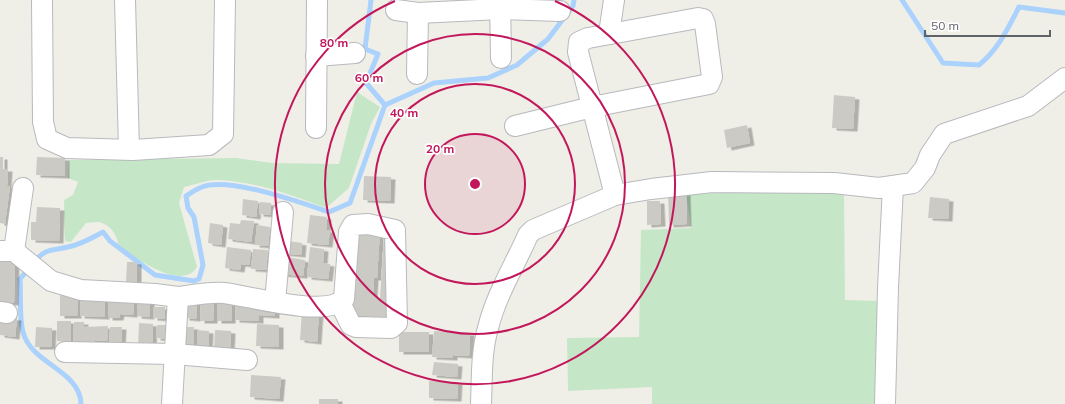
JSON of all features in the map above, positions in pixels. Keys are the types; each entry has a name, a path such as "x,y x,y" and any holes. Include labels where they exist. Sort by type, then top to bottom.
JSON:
{"street":[{"path":"42,0 43,122 47,139 67,148 129,149 209,145 223,134 225,0"},
{"path":"125,0 129,149"},
{"path":"316,128 317,0"},
{"path":"609,34 614,0"},
{"path":"500,4 501,58"},
{"path":"396,10 418,13 500,4 560,10"},
{"path":"417,74 418,13"},
{"path":"515,126 592,106 709,84 712,81 705,24 703,19 698,18 609,34 588,38 579,42 578,52 592,106 615,195"},
{"path":"316,56 355,54"},
{"path":"481,404 487,328 501,292 528,235 539,226 615,195 712,182 834,183 879,188 913,183 925,168 930,156 944,134 1028,106 1065,78"},
{"path":"885,404 888,288 894,186"},
{"path":"23,188 12,254 51,281 81,290 155,294 178,297 223,293 275,302 332,306 340,303 344,299 349,232 353,225 368,224 395,230 397,323 391,328 356,327 348,321 340,303"},
{"path":"275,302 283,212"},
{"path":"172,404 178,297"},
{"path":"66,352 174,354 247,360"}],"green space":[{"path":"357,92 380,107 371,124 349,188 326,208 286,194 245,183 213,180 184,187 179,203 197,267 190,274 181,276 170,275 159,271 119,248 112,230 100,222 86,223 71,242 65,241 64,200 73,195 78,182 68,178 69,160 236,158 272,163 339,164"},
{"path":"844,190 845,300 881,301 880,404 652,404 652,387 568,391 567,338 639,337 641,230 691,228 686,194"}],"building":[{"path":"834,95 855,97 853,129 832,128"},
{"path":"747,125 750,143 727,148 724,130"},
{"path":"0,157 3,157 3,169 8,169 7,186 10,186 5,224 0,223"},
{"path":"37,157 65,158 65,176 36,175"},
{"path":"364,176 391,177 390,201 363,200"},
{"path":"686,191 687,224 669,225 668,192"},
{"path":"930,197 949,199 948,219 928,218"},
{"path":"243,199 258,201 256,217 242,215"},
{"path":"647,201 660,201 661,224 647,225"},
{"path":"260,202 271,203 270,215 259,214"},
{"path":"37,207 60,208 59,241 31,240 31,222 36,222"},
{"path":"310,215 327,217 326,230 330,230 328,245 307,243"},
{"path":"241,220 254,221 251,242 228,239 230,223 240,224"},
{"path":"210,223 223,225 221,245 208,243"},
{"path":"257,225 270,227 268,246 255,245"},
{"path":"357,229 380,230 377,278 374,278 373,296 376,298 380,298 384,236 395,237 393,318 352,315"},
{"path":"282,240 302,243 301,255 280,253"},
{"path":"227,247 251,250 249,265 241,264 240,270 225,268"},
{"path":"310,247 324,249 323,263 330,264 328,279 307,277"},
{"path":"253,249 268,250 266,270 251,269"},
{"path":"0,255 15,256 14,303 0,302"},
{"path":"281,256 305,260 303,276 279,274"},
{"path":"127,262 137,262 137,284 126,283"},
{"path":"60,295 78,296 77,316 60,316"},
{"path":"81,297 105,298 105,317 80,316"},
{"path":"109,297 134,301 133,315 120,314 119,318 108,318"},
{"path":"185,298 197,299 196,319 185,318"},
{"path":"201,298 214,299 213,321 200,321"},
{"path":"137,300 150,300 150,317 137,316"},
{"path":"217,301 232,302 231,321 217,321"},
{"path":"236,301 275,306 275,316 259,315 259,321 235,320"},
{"path":"153,307 165,307 165,319 153,318"},
{"path":"302,311 319,312 317,342 300,340"},
{"path":"0,317 17,318 15,337 0,335"},
{"path":"57,321 71,321 71,342 57,341"},
{"path":"74,322 84,322 84,327 108,326 107,341 95,340 95,343 83,342 83,346 73,345"},
{"path":"139,323 153,324 152,350 138,349"},
{"path":"257,324 279,325 279,347 256,346"},
{"path":"157,325 168,325 168,339 156,338"},
{"path":"36,327 52,328 51,347 35,347"},
{"path":"110,327 122,327 121,347 109,347"},
{"path":"181,327 194,327 193,347 180,346"},
{"path":"197,330 209,331 208,351 197,350"},
{"path":"215,330 231,331 230,351 214,350"},
{"path":"434,331 470,333 469,356 453,355 453,358 432,357"},
{"path":"399,332 429,332 429,352 399,352"},
{"path":"434,362 458,364 457,377 432,375"},
{"path":"251,375 281,377 279,399 250,397"},
{"path":"429,381 458,382 457,399 429,398"},
{"path":"319,399 338,399 338,404 319,404"}],"waterway":[{"path":"371,0 365,49 378,54 366,83 385,105"},
{"path":"34,262 46,252 77,245 103,232 110,241 155,275 194,281 199,279 203,265 194,217 188,208 186,196 202,187 229,185 284,197 329,212 350,203 385,105 434,83 488,78 517,65 548,39 573,6 574,0"},
{"path":"902,0 943,63 979,65 997,46 1007,31 1019,7 1065,13"},
{"path":"29,268 20,279 23,332 28,343 35,352 73,383 79,392 81,404"}]}
